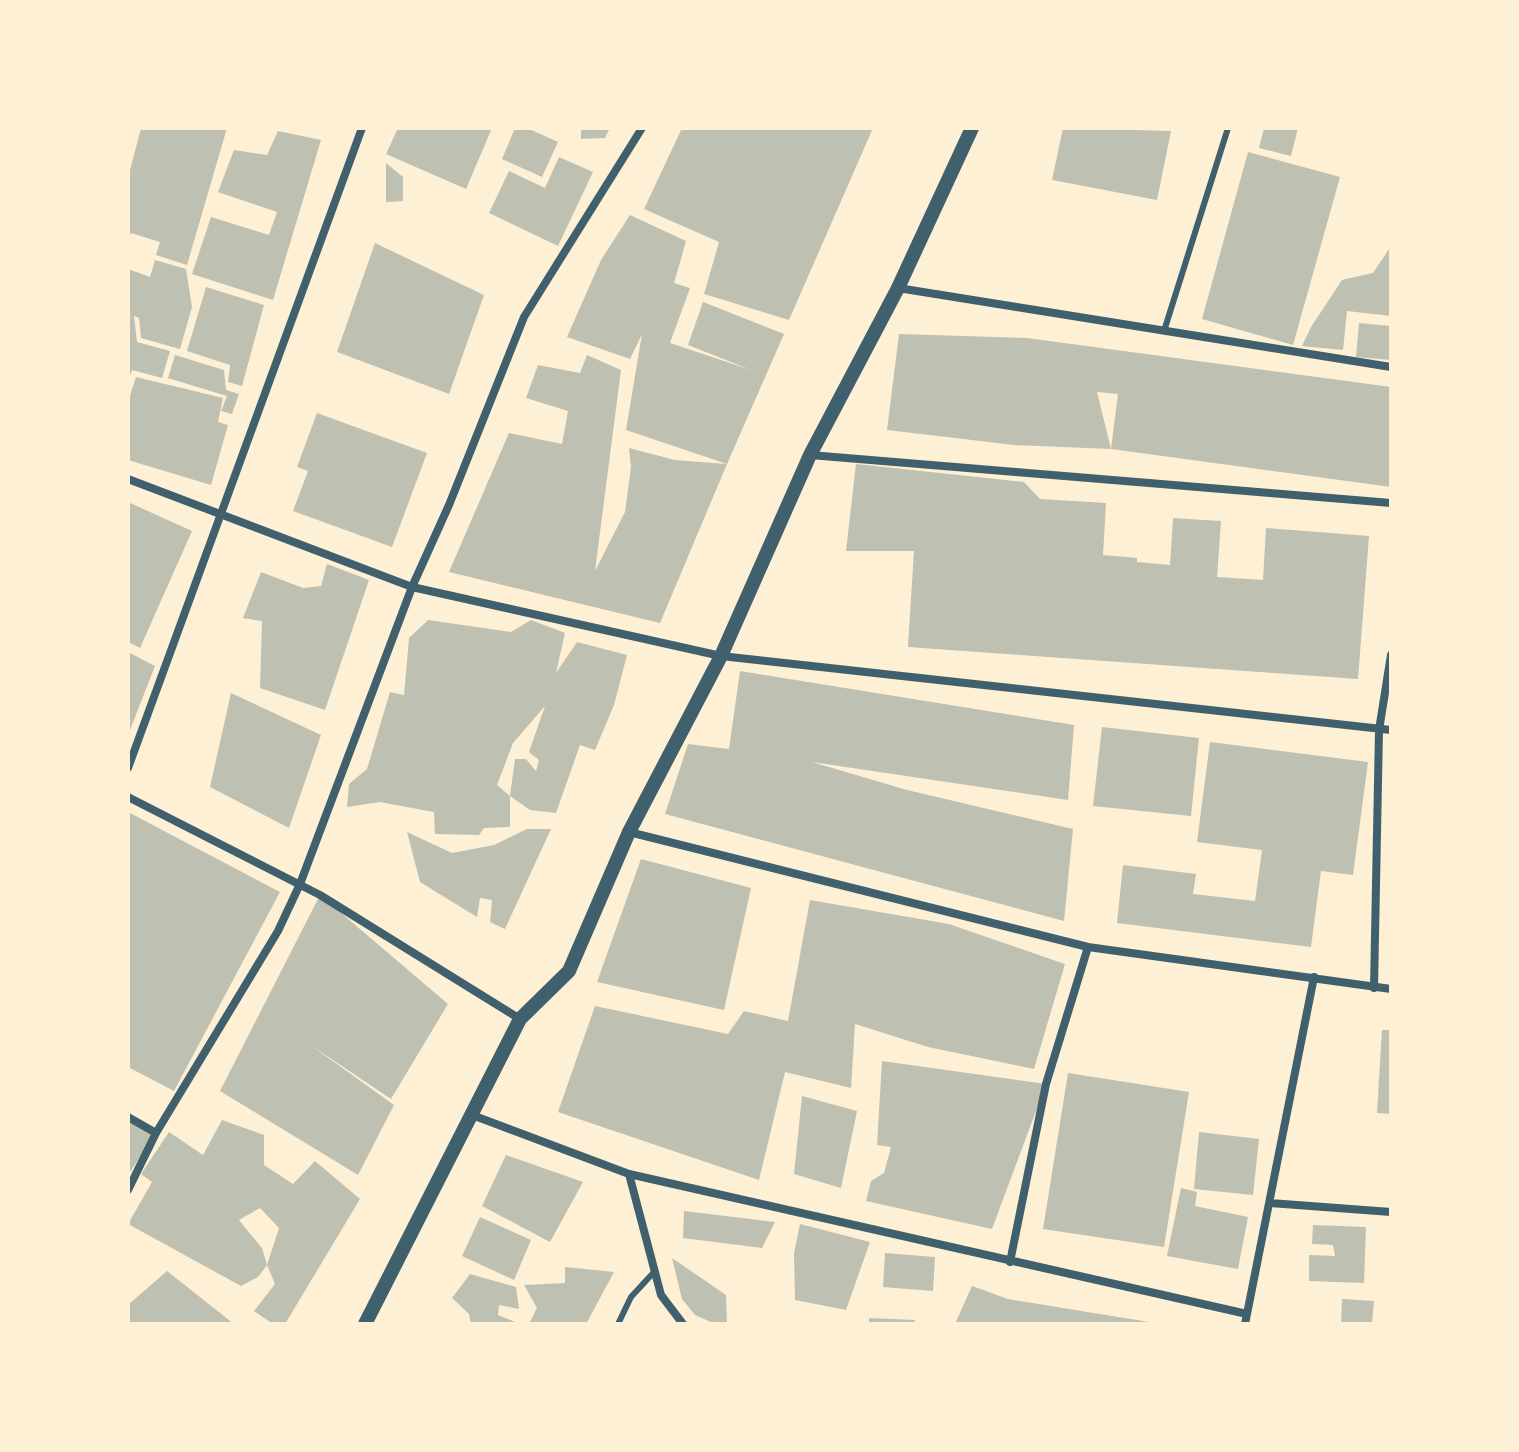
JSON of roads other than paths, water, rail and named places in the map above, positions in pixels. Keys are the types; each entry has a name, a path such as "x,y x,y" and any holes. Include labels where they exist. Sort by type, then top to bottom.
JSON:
{"street":[{"path":"128,768 362,128"},
{"path":"128,1190 156,1133 278,931 300,884 412,587 449,505 524,317 642,128"},
{"path":"365,1324 520,1019 569,971 629,832 721,656 810,455 898,288 972,128"},
{"path":"898,288 1391,367"},
{"path":"810,455 1391,503"},
{"path":"128,479 412,587 721,656 1391,730"},
{"path":"1374,988 1379,730 1391,655"},
{"path":"128,797 300,884 520,1019"},
{"path":"629,832 1088,947 1391,989"},
{"path":"1010,1262 1046,1084 1088,947"},
{"path":"472,1115 629,1174 1246,1319 1314,977"},
{"path":"128,1117 156,1133"},
{"path":"629,1174 661,1295 683,1324"},
{"path":"1270,1203 1391,1212"}],"lane":[{"path":"1164,331 1228,128"},
{"path":"618,1324 631,1297 655,1271"}]}
